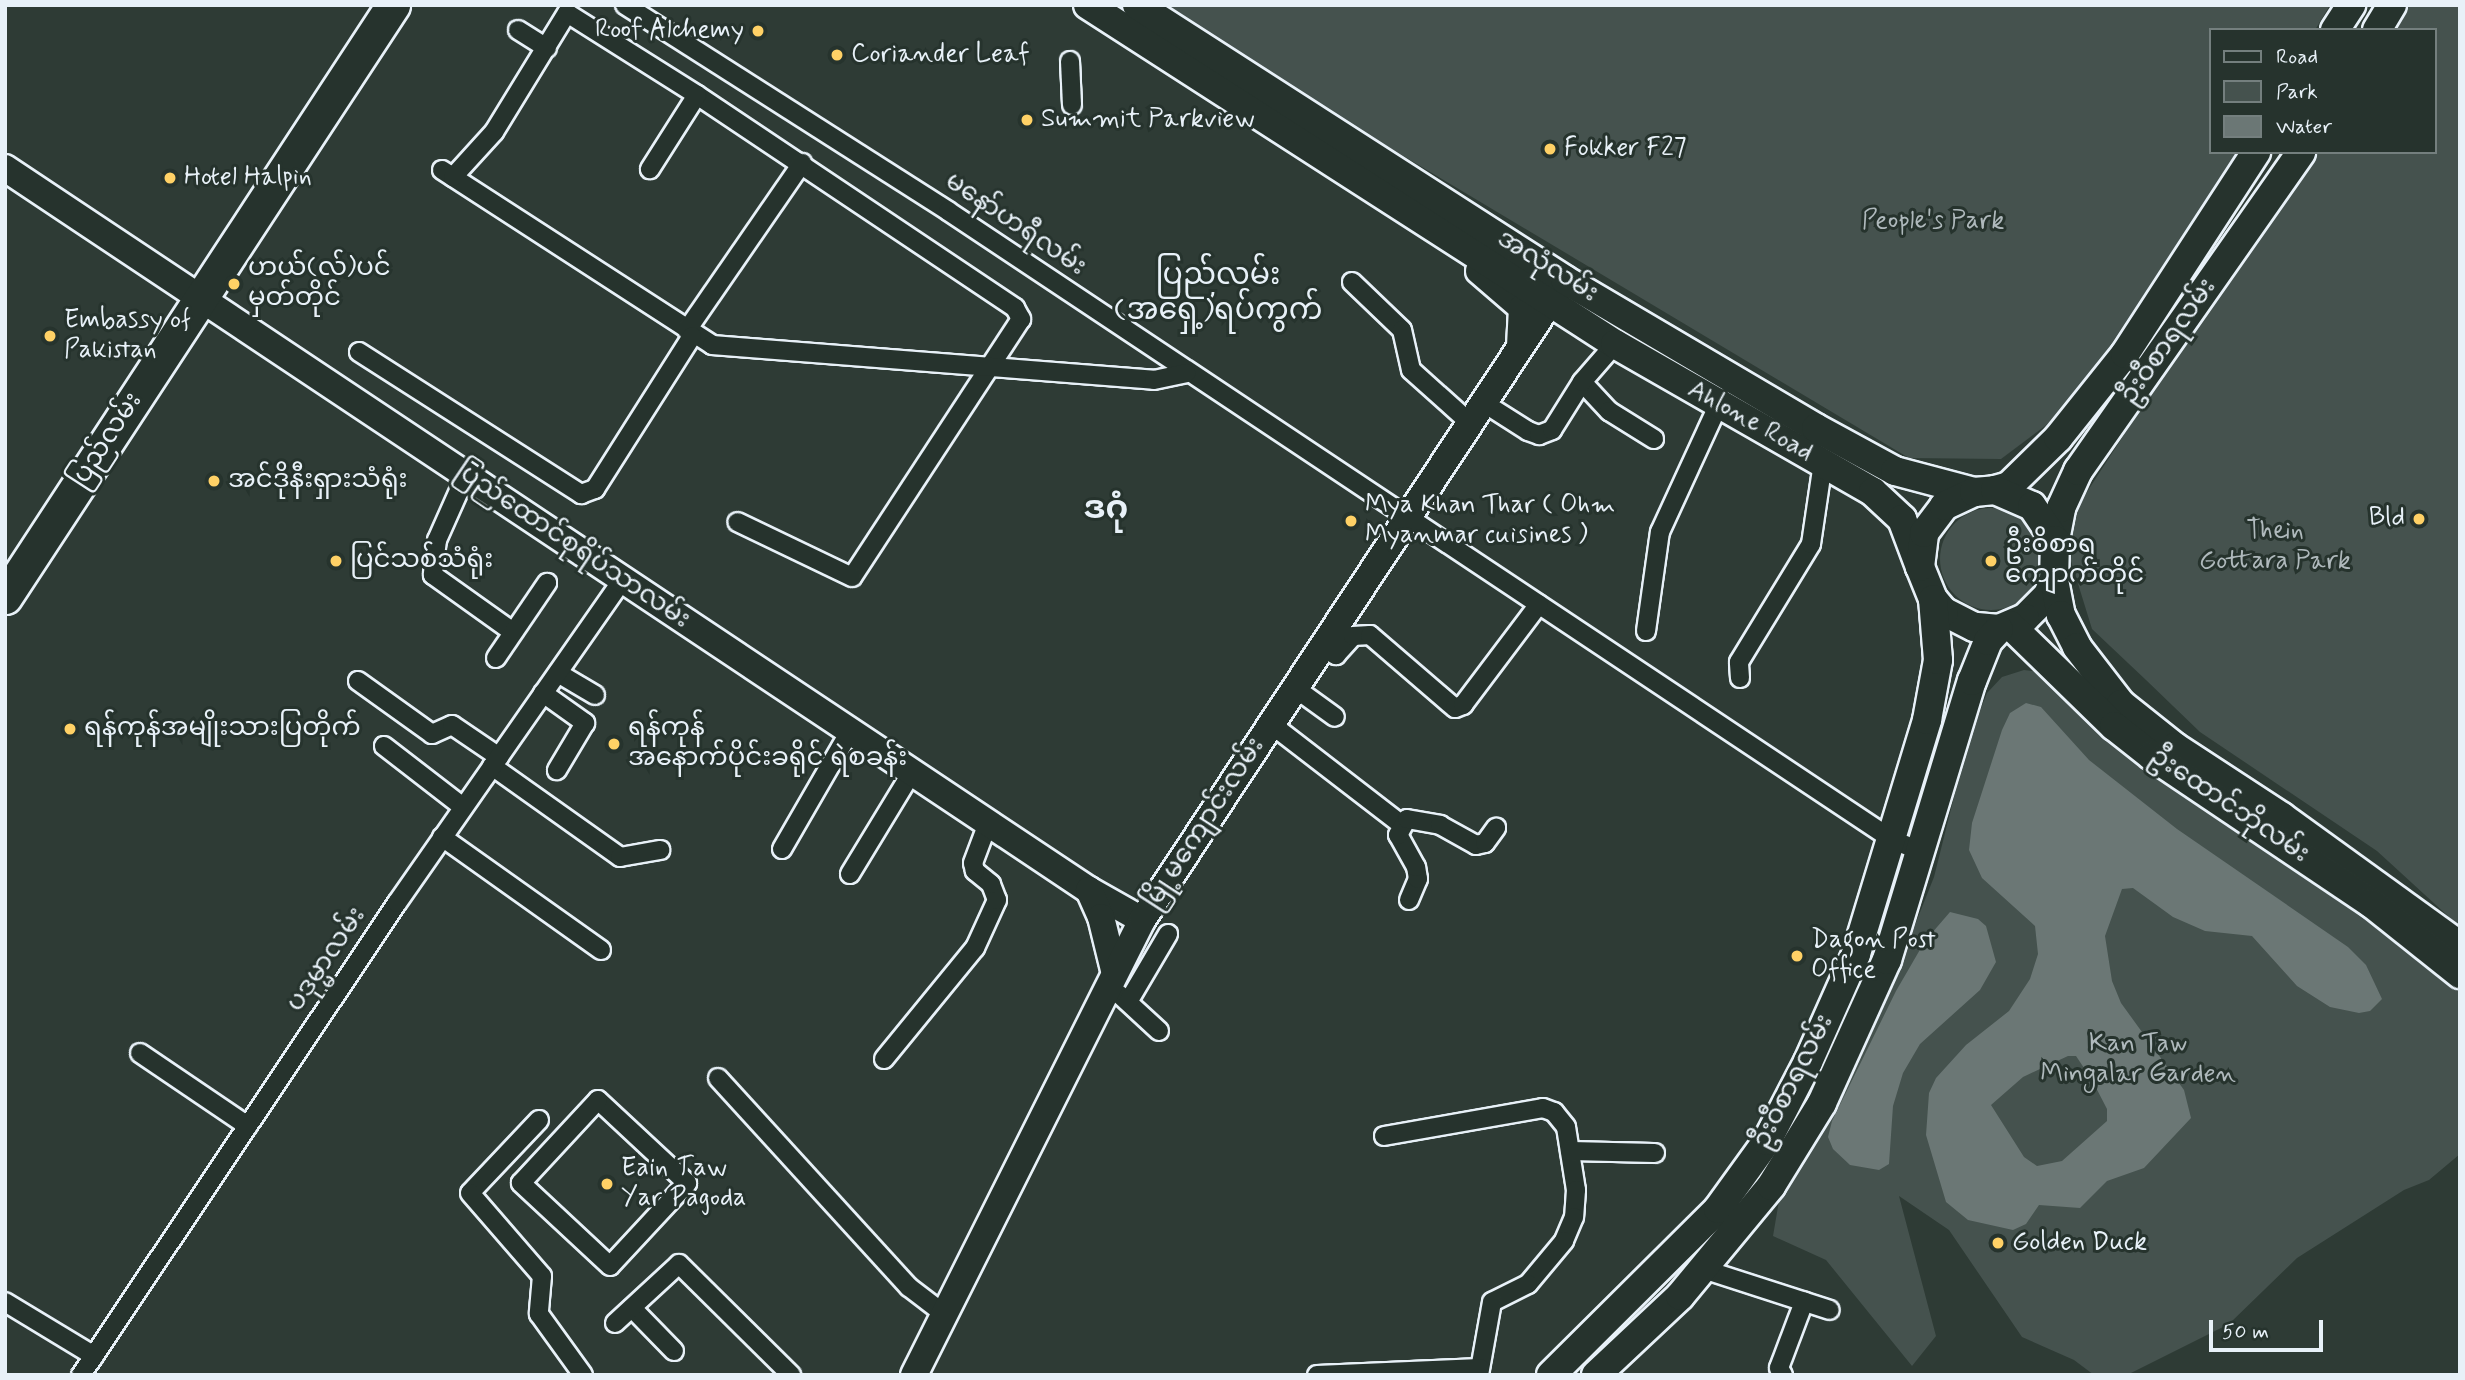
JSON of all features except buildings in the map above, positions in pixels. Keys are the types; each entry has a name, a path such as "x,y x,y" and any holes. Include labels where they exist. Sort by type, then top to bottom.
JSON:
{"highway":[{"name":"ပြည်လမ်း","path":"5,597 365,5"},
{"name":"ပြည်လမ်း","path":"5,555 393,5"}],"main road":[{"name":"အလုံလမ်း","path":"1088,5 1458,244 1557,291 1895,471 1932,484 1984,491"},
{"name":"အလုံလမ်း","path":"1137,5 1557,291"},
{"path":"2336,28 2351,5"},
{"path":"2378,28 2392,5"},
{"name":"ဦးဝီစာရလမ်း","path":"1984,491 2009,486 2058,438 2125,354 2255,154"},
{"name":"ဦးဝီစာရလမ်း","path":"2055,540 2060,508 2078,471 2300,154"},
{"path":"2218,210 2248,228"},
{"name":"Ahlone Road","path":"1557,291 1615,344 1718,406 1873,492 1902,519 1920,567"},
{"path":"2125,354 2148,372"},
{"path":"1984,491 2032,506 2055,540 2054,580 2038,608 2005,627 1958,621 1933,599 1920,567 1924,533 1944,506 1984,491"},
{"name":"ဦးထောင်ဘိုလမ်း","path":"2054,580 2062,615 2077,647 2121,704 2175,747 2282,817 2460,946"},
{"name":"ဦးဝီစာရလမ်း","path":"1596,1375 1697,1276 1771,1186 1822,1103 1887,960 1938,660 1933,599"},
{"name":"ဦးဝီစာရလမ်း","path":"1551,1375 1718,1209 1773,1128 1906,845 1987,640 2005,627"},
{"name":"ဦးထောင်ဘိုလမ်း","path":"2005,627 2152,756 2371,903 2460,974"},
{"path":"1773,1128 1798,1142"},
{"path":"1667,1261 1697,1276"}],"street":[{"name":"မနော်ဟရီလမ်း","path":"625,5 948,211 1186,373 1906,845"},
{"path":"737,522 852,577 991,367 1021,318 1020,313 802,163 567,13 494,132 448,173 690,333 712,345 991,367 1154,380 1186,373"},
{"path":"518,30 547,48"},
{"path":"1070,61 1072,104"},
{"path":"650,169 697,95"},
{"path":"359,352 581,494 595,489 690,333 802,163"},
{"name":"ပြည်ထောင်စုရိပ်သာလမ်း","path":"5,168 1089,890 1142,920"},
{"path":"1458,244 1478,270 1507,291 1522,308 1520,347"},
{"path":"1352,282 1402,330 1411,370 1477,413 1539,435 1552,430 1582,382 1615,344"},
{"name":"မြို့မကျောင်းလမ်း","path":"914,1375 1110,977 1142,920 1557,291"},
{"path":"1582,382 1609,411 1654,439"},
{"path":"1646,631 1660,533 1718,406"},
{"path":"1740,678 1739,662 1811,544 1823,463"},
{"path":"466,475 437,540 433,575 513,632"},
{"name":"ပဒုမ္မာလမ်း","path":"81,1375 442,837 623,579"},
{"path":"496,658 547,583"},
{"path":"1322,648 1336,655 1353,636 1370,635 1455,708 1463,705 1539,604"},
{"path":"558,673 595,695"},
{"path":"358,681 432,734 452,725 616,855 660,850"},
{"path":"1295,688 1335,717"},
{"path":"543,693 585,723 557,770"},
{"path":"1271,724 1401,824"},
{"path":"782,849 850,731"},
{"path":"384,746 463,807"},
{"path":"850,874 912,772"},
{"path":"1409,900 1418,879 1398,835 1401,824 1407,819 1440,825 1480,845 1496,828"},
{"path":"884,1059 975,948 997,900 991,884 975,872 973,863 988,823"},
{"path":"442,837 601,950"},
{"path":"1089,890 1136,895 1167,882"},
{"path":"1089,890 1101,917 1110,977 1129,1002 1159,1031"},
{"path":"1129,1002 1168,934"},
{"path":"140,1053 248,1125"},
{"path":"718,1078 909,1287 943,1313"},
{"path":"598,1100 687,1183 610,1266 521,1183 598,1100"},
{"path":"1317,1375 1480,1371 1492,1302 1528,1284 1564,1241 1574,1217 1576,1189 1566,1127 1555,1112 1543,1108 1384,1136"},
{"path":"538,1120 470,1193 542,1276 539,1314 583,1375"},
{"path":"1570,1151 1655,1153"},
{"path":"615,1323 679,1264 791,1375"},
{"path":"1697,1276 1804,1301 1830,1310"},
{"path":"1783,1375 1779,1368 1804,1301"},
{"path":"5,1302 94,1356"},
{"path":"632,1308 674,1351"}],"green space":[{"name":"People's Park","path":"1167,5 2330,5 2316,28 2210,28 2210,154 2237,154 2069,408 2001,459 1909,458 1355,127"},
{"name":"Thein Gottara Park","path":"2400,5 2460,5 2460,927 2377,851 2200,732 2092,629 2071,561 2074,512 2306,154 2437,154 2437,28 2386,28"},
{"path":"1991,508 2011,512 2027,523 2038,539 2042,559 2038,579 2027,595 2011,606 1991,610 1971,606 1955,595 1944,579 1940,559 1944,539 1955,523 1971,512"},
{"name":"Kan Taw Mingalar Garden","path":"2024,670 2049,673 2376,915 2460,993 2460,1154 2429,1180 2404,1190 2297,1258 2229,1324 2127,1375 2094,1375 2074,1360 2022,1337 1949,1230 1899,1196 1936,1336 1912,1366 1826,1260 1773,1236 1783,1177 1897,970 1934,877 1968,741 1987,693 2002,677"}],"water":[{"path":"2026,703 2041,707 2089,760 2177,829 2348,947 2366,965 2382,999 2370,1011 2359,1013 2330,1007 2297,986 2252,936 2205,931 2173,917 2133,888 2122,889 2105,936 2112,981 2121,1003 2184,1090 2191,1118 2144,1168 2107,1181 2080,1208 2039,1205 2026,1224 2013,1230 1968,1220 1946,1202 1926,1135 1929,1093 1936,1078 1966,1045 2009,1011 2030,979 2038,954 2035,926 1982,878 1969,850 1972,823 2010,713","holes":["2068,1056 2076,1056 2107,1109 2107,1121 2062,1161 2037,1166 2024,1157 1991,1105 2023,1077"]},
{"path":"1950,912 1978,919 1986,926 1996,962 1980,990 1920,1044 1903,1073 1893,1106 1889,1164 1879,1170 1850,1165 1833,1149 1828,1137 1832,1121 1896,991 1925,941"}],"place":[{"name":"Roof Alchemy","path":"758,31"},
{"name":"Coriander Leaf","path":"837,55"},
{"name":"Summit Parkview","path":"1027,120"},
{"name":"Fokker F27","path":"1550,149"},
{"name":"Hotel Halpin","path":"170,178"},
{"name":"ဟယ်(လ်)ပင် မှတ်တိုင်","path":"234,284"},
{"name":"Embassy of Pakistan","path":"50,336"},
{"name":"အင်ဒိုနီးရှားသံရုံး","path":"214,481"},
{"name":"Bld","path":"2419,519"},
{"name":"Mya Khan Thar ( Ohm Myanmar cuisines )","path":"1351,521"},
{"name":"ပြင်သစ်သံရုံး","path":"336,561"},
{"name":"ဦးဝိစာရ ကျောက်တိုင်","path":"1991,561"},
{"name":"ရန်ကုန်အမျိုးသားပြတိုက်","path":"70,729"},
{"name":"ရန်ကုန် အနောက်ပိုင်းခရိုင် ရဲစခန်း","path":"614,744"},
{"name":"Dagon Post Office","path":"1797,956"},
{"name":"Eain Taw Yar Pagoda","path":"607,1184"},
{"name":"Golden Duck","path":"1998,1243"}],"district":[{"name":"ပြည်လမ်း (အရှေ့)ရပ်ကွက်","path":"1218,293"},
{"name":"ဒဂုံ","path":"1106,510"}]}
